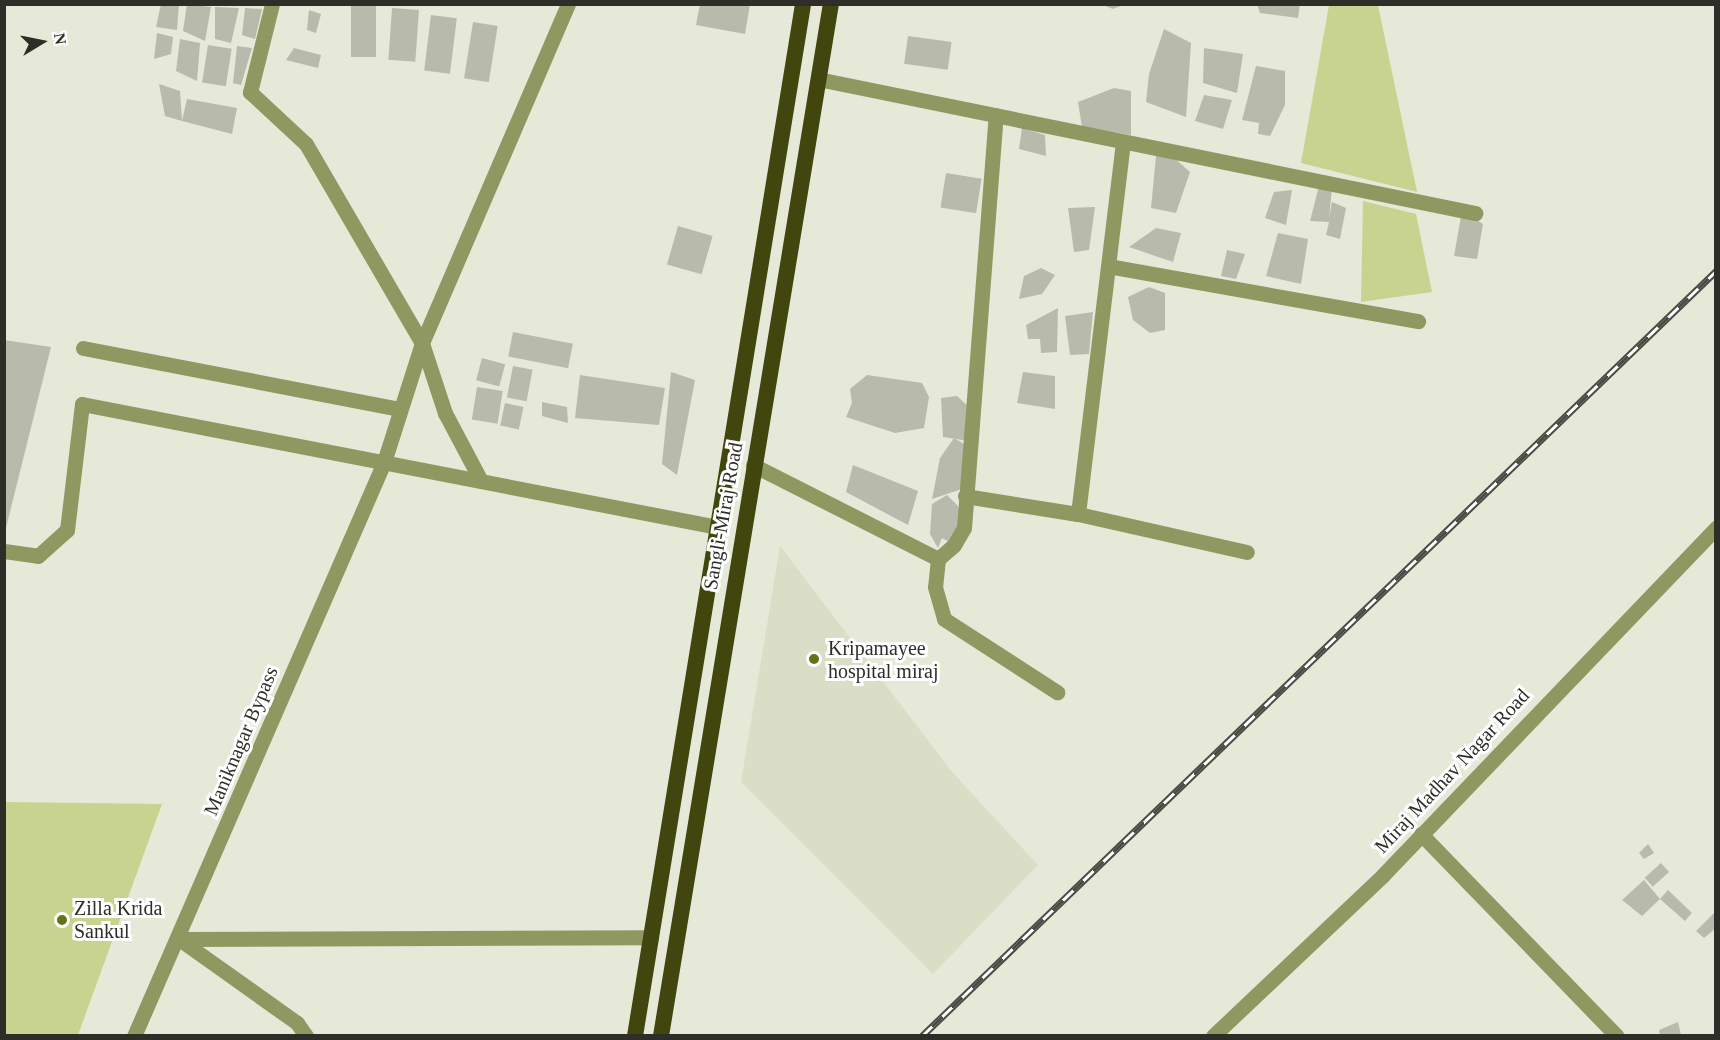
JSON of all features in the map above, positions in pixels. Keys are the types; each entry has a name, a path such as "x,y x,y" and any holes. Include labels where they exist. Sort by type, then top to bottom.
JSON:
{"highway":[{"name":"Sangli-Miraj Road","path":"635,1035 802,4"},
{"name":"Sangli-Miraj Road","path":"661,1035 753,465 831,4"}],"street":[{"path":"272,4 250,92 306,144 422,343 445,413 481,481"},
{"path":"83,348 400,409 422,343 568,4"},
{"path":"818,79 1475,213"},
{"path":"996,115 964,496 964,528 938,560 935,586 944,619 1057,692"},
{"path":"1078,514 1123,142"},
{"path":"1108,266 1418,321"},
{"path":"4,551 38,556 67,530 82,404 718,527"},
{"name":"Maniknagar Bypass","path":"134,1035 179,939 384,462 400,409"},
{"path":"753,465 938,560"},
{"path":"964,496 1078,514 1247,552"},
{"name":"Miraj Madhav Nagar Road","path":"1213,1035 1421,834 1716,528"},
{"path":"1421,834 1617,1035"},
{"path":"179,939 651,937"},
{"path":"179,939 297,1023 306,1035"}],"shaded area":[{"name":"Kripamayee hospital miraj","path":"780,546 952,772 1038,865 933,974 741,782"}],"green space":[{"path":"1329,5 1378,5 1417,192 1301,163"},
{"path":"1363,201 1416,214 1432,292 1361,302"},
{"name":"Zilla Krida Sankul","path":"5,802 162,804 78,1035 5,1035"}],"building":[{"path":"161,4 179,4 177,30 156,27"},
{"path":"187,4 211,7 205,41 183,31"},
{"path":"351,4 376,4 376,57 351,57"},
{"path":"700,4 750,4 745,34 696,25"},
{"path":"1100,4 1126,4 1113,9"},
{"path":"1257,4 1300,4 1298,18 1260,13"},
{"path":"215,7 239,8 231,43 215,39"},
{"path":"245,8 262,9 255,39 242,35"},
{"path":"392,8 419,10 415,62 388,60"},
{"path":"309,10 321,14 316,33 307,30"},
{"path":"431,15 457,18 450,74 424,71"},
{"path":"473,22 498,26 489,82 464,78"},
{"path":"1164,29 1191,43 1186,117 1146,102 1149,74"},
{"path":"157,33 173,37 171,54 154,59"},
{"path":"908,36 952,42 948,70 904,64"},
{"path":"180,39 200,43 197,81 176,71"},
{"path":"208,45 232,49 226,86 202,83"},
{"path":"237,46 252,48 241,85 233,83"},
{"path":"294,48 321,55 318,68 286,60"},
{"path":"1204,48 1243,54 1237,93 1203,83"},
{"path":"1256,66 1285,71 1285,105 1270,136 1258,134 1259,123 1242,120"},
{"path":"159,84 180,91 182,121 165,116"},
{"path":"1114,88 1131,91 1131,135 1082,127 1078,102"},
{"path":"1204,95 1232,100 1223,129 1195,121"},
{"path":"187,99 237,108 232,134 182,121"},
{"path":"1022,128 1045,135 1046,156 1019,149"},
{"path":"1156,156 1172,156 1190,172 1176,213 1151,208"},
{"path":"946,173 982,179 976,213 941,208"},
{"path":"1319,186 1332,189 1329,218 1332,202 1346,208 1340,239 1326,235 1329,222 1310,221"},
{"path":"1292,190 1286,225 1265,218 1274,192"},
{"path":"1095,207 1089,250 1074,252 1068,208"},
{"path":"1462,211 1483,224 1477,259 1454,256"},
{"path":"678,226 713,236 702,274 667,264"},
{"path":"1156,228 1181,233 1173,262 1129,247"},
{"path":"1278,233 1308,239 1301,284 1266,276"},
{"path":"1227,250 1245,254 1236,279 1221,276"},
{"path":"1041,268 1055,275 1042,294 1019,299 1024,276"},
{"path":"1149,287 1165,293 1165,330 1150,333 1133,320 1128,297"},
{"path":"1058,308 1057,352 1041,353 1040,339 1028,339 1026,325"},
{"path":"1093,312 1089,354 1070,355 1065,316"},
{"path":"513,332 573,344 568,368 508,357"},
{"path":"4,340 51,347 5,532 4,532"},
{"path":"482,358 505,364 499,386 476,380"},
{"path":"513,366 533,370 527,401 507,397"},
{"path":"671,372 695,380 677,475 662,464"},
{"path":"1023,372 1055,376 1055,409 1017,403"},
{"path":"580,375 665,388 659,425 575,418"},
{"path":"867,375 922,383 929,397 924,428 895,433 846,417 852,403 850,389"},
{"path":"477,387 503,391 498,424 472,420"},
{"path":"957,396 972,410 969,441 943,437 941,398"},
{"path":"542,402 567,407 568,423 542,416"},
{"path":"505,403 524,407 519,429 500,425"},
{"path":"954,438 969,447 965,488 932,499 940,458"},
{"path":"853,465 918,491 908,525 846,492"},
{"path":"947,495 958,506 964,528 954,545 942,538 938,548 930,534 932,504"},
{"path":"1648,844 1654,853 1644,859 1639,853"},
{"path":"1661,863 1669,872 1653,887 1645,878"},
{"path":"1644,880 1660,899 1642,916 1622,900"},
{"path":"1668,890 1692,913 1685,921 1660,899"},
{"path":"1714,913 1716,928 1704,938 1696,931"},
{"path":"1678,1022 1681,1035 1660,1036 1659,1030"}],"railway":[{"path":"922,1036 1716,271"}],"place":[{"name":"Kripamayee hospital miraj","path":"814,659"},
{"name":"Zilla Krida Sankul","path":"62,920"}]}
